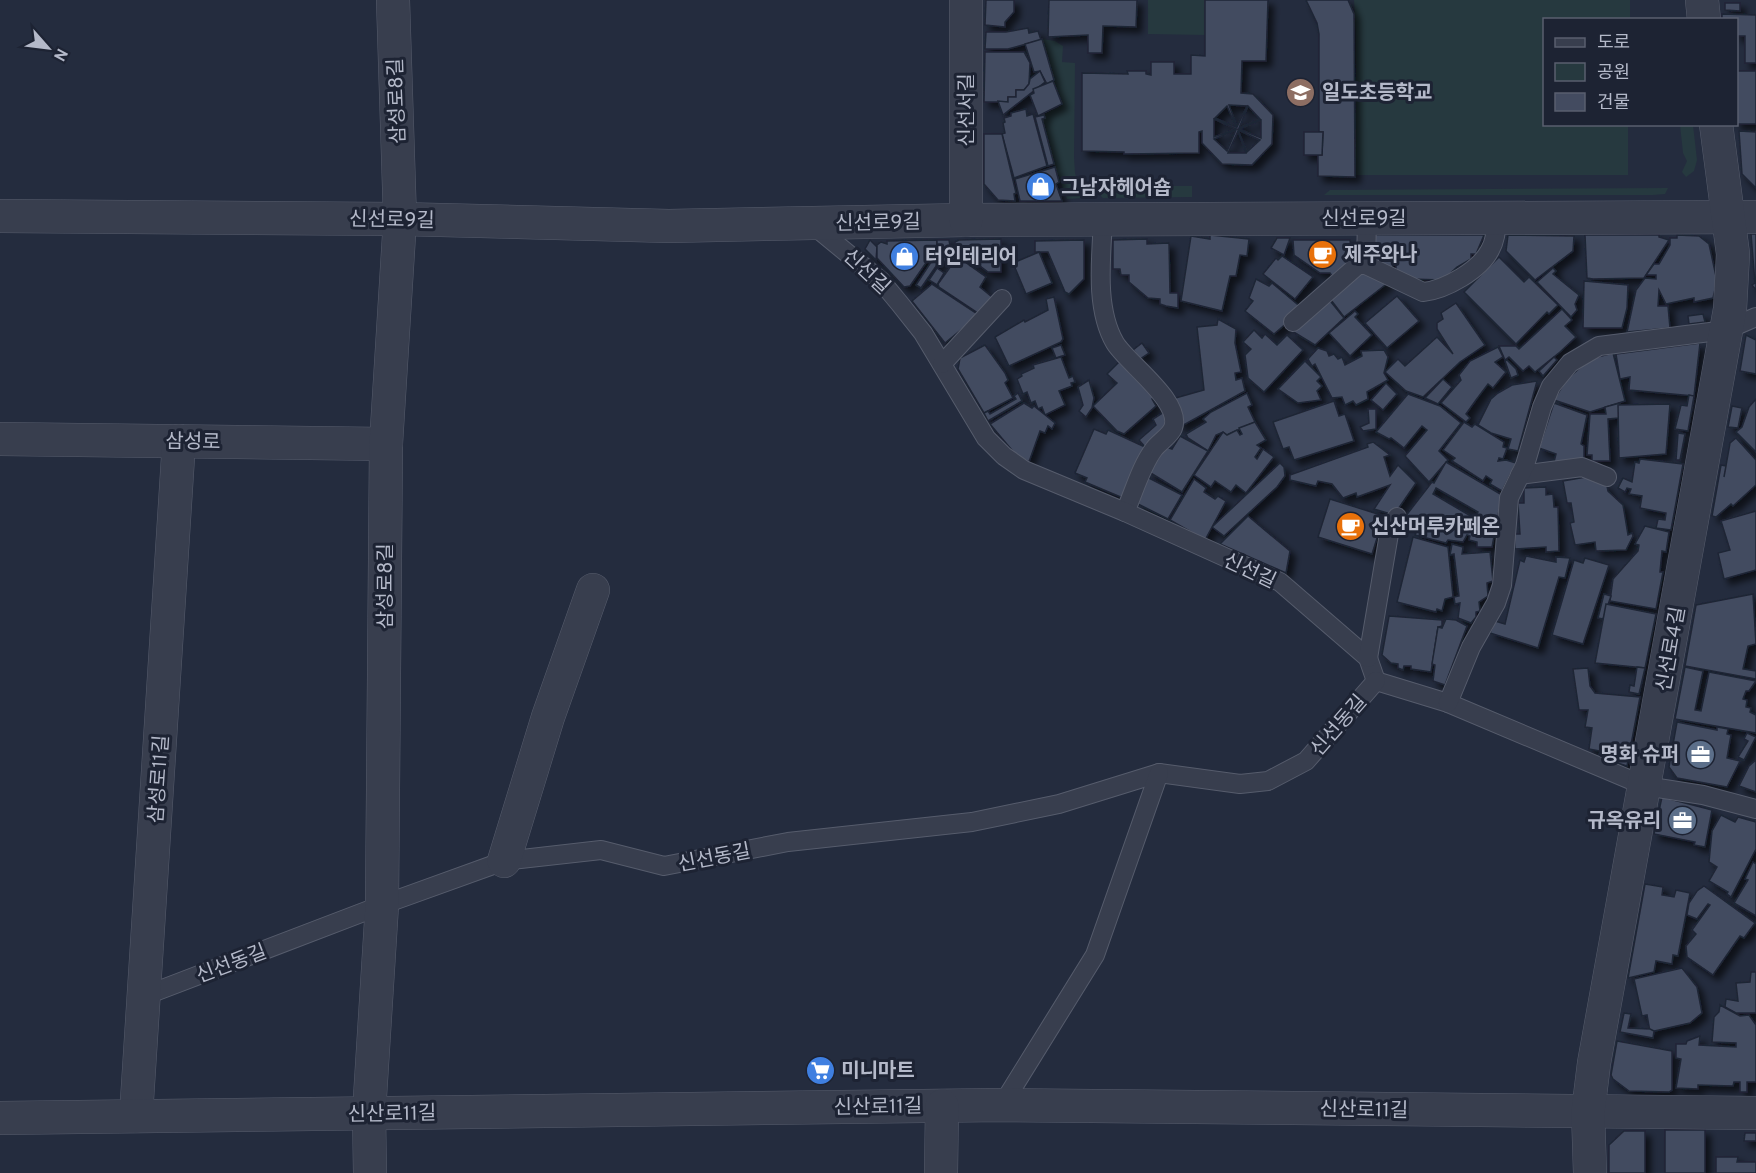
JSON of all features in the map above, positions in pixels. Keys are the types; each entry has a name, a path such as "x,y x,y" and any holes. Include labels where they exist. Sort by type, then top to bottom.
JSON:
{"street":[{"name":"삼성로8길","path":"370,1173 369,1113 382,905 386,444 400,219 393,0"},
{"name":"신선서길","path":"966,0 966,220"},
{"path":"1702,0 1704,18"},
{"name":"신선로4길","path":"1590,1173 1588,1112 1594,1063 1726,330 1732,287 1733,254 1742,217 1717,126"},
{"name":"신선로9길","path":"0,216 400,219 669,226 966,220 1742,217"},
{"name":"삼성로","path":"0,439 386,444"},
{"name":"삼성로11길","path":"136,1116 179,441"},
{"path":"504,861 548,717 593,590"},
{"name":"신산로11길","path":"0,1118 1002,1105 1756,1113"},
{"path":"941,1173 942,1106"}],"lane":[{"path":"1366,265 1367,218"},
{"path":"1293,322 1358,266 1366,265 1423,292 1430,291 1463,275 1490,252 1495,240 1497,218"},
{"path":"1103,220 1101,267 1104,310 1109,329 1122,353 1163,397 1173,422 1173,428 1150,455 1125,512"},
{"name":"신선길","path":"812,224 881,281 923,333 986,438 1004,456 1024,471 1125,512 1280,582 1368,658"},
{"path":"942,364 1002,299"},
{"path":"1448,703 1471,647 1496,603 1502,585 1509,498 1520,475 1551,386 1570,363 1599,346 1726,330 1756,317"},
{"path":"1520,475 1582,466 1607,477"},
{"path":"1397,517 1390,528 1368,658 1376,681 1448,703 1645,786 1702,795 1756,809"},
{"name":"신선동길","path":"144,996 504,861 601,850 664,866 788,842 972,822 1059,804 1159,773 1240,784 1268,781 1306,761 1338,728 1376,681"},
{"path":"1002,1105 1095,955 1159,773"}],"green space":[{"path":"1148,0 1205,0 1205,35 1148,34"},
{"path":"1354,0 1630,0 1630,18 1543,18 1543,126 1628,126 1628,175 1355,175"},
{"path":"1042,39 1055,41 1063,46 1062,62 1075,63 1074,157 1075,173 1082,198 1067,199 1054,164 1042,119 1050,101 1052,81"},
{"path":"1680,126 1693,126 1697,160 1694,171 1686,177 1682,172 1687,161 1683,153"},
{"path":"1166,183 1169,186 1192,186 1192,197 1103,198 1101,196 1104,185"},
{"path":"1668,188 1665,194 1653,195 1324,195 1330,190"}],"building":[{"path":"986,0 1014,0 1014,12 1005,22 1005,27 985,25"},
{"path":"1049,0 1137,0 1136,27 1103,26 1102,53 1088,53 1088,35 1048,37"},
{"path":"1205,0 1268,0 1266,61 1242,61 1241,93 1253,94 1273,115 1272,144 1252,165 1222,164 1202,143 1202,131 1199,132 1199,153 1124,154 1124,152 1082,151 1082,73 1128,74 1127,71 1146,71 1146,74 1151,75 1151,62 1174,62 1174,74 1191,74 1191,55 1205,56","holes":["1229,105 1247,106 1237,127","1227,106 1236,127 1215,118","1248,106 1260,119 1239,128","1214,119 1236,129 1214,137","1261,120 1261,138 1239,129","1236,130 1227,151 1214,139","1238,130 1260,140 1247,152","1238,131 1246,153 1228,153"]},
{"path":"1306,0 1348,0 1354,14 1355,177 1318,176 1318,155 1322,155 1323,132 1319,132 1319,34 1317,23"},
{"path":"1725,3 1740,3 1740,11 1725,10"},
{"path":"1722,14 1756,15 1756,63 1745,63 1745,36 1738,36 1738,18 1722,18"},
{"path":"1028,28 1029,33 1038,31 1041,40 1008,49 985,49 986,32 1006,32"},
{"path":"1042,39 1054,80 1047,84 1040,71 1034,72 1025,44"},
{"path":"985,52 1024,52 1030,63 1029,84 1024,90 1016,90 1016,97 1008,97 1008,102 984,102"},
{"path":"1040,71 1045,82 1003,115 998,101 1008,102 1008,97 1016,97 1016,90 1024,90 1030,79"},
{"path":"1738,71 1756,71 1756,124 1738,124"},
{"path":"1053,81 1062,104 1038,116 1030,95 1034,93 1033,89"},
{"path":"1026,109 1027,116 1033,114 1047,166 1014,178 1002,134 1005,133 1003,123 1004,118 1011,116 1011,113"},
{"path":"1044,115 1045,118 1042,119 1054,164 1048,166 1035,117"},
{"path":"1739,131 1756,132 1756,188 1742,174"},
{"path":"1304,132 1323,132 1322,155 1304,155"},
{"path":"984,134 1002,134 1016,193 1014,194 1015,201 998,200 984,184"},
{"path":"1055,167 1059,182 1056,184 1062,201 1020,201 1015,179"},
{"path":"1751,234 1756,234 1756,290 1752,285 1755,283"},
{"path":"1210,235 1249,239 1247,256 1240,255 1236,276 1230,276 1222,311 1181,301 1191,236 1210,239"},
{"path":"1373,235 1484,235 1476,254 1471,254 1471,259 1457,267 1443,280 1410,279 1396,272 1396,265 1393,265 1391,271 1373,264"},
{"path":"1508,235 1574,236 1573,251 1535,280 1506,251"},
{"path":"1585,235 1659,235 1669,240 1644,278 1593,279 1587,278"},
{"path":"1677,235 1699,236 1709,244 1717,281 1713,298 1694,302 1694,298 1666,304 1659,290 1658,306 1668,306 1670,328 1627,332 1636,290 1645,278 1656,279 1656,275 1646,275 1654,264 1659,264 1670,245 1670,238 1677,238"},
{"path":"1277,238 1290,238 1284,255 1271,248"},
{"path":"1001,239 1001,272 988,272 959,250 955,250 955,242 959,240"},
{"path":"1147,239 1147,244 1169,243 1170,293 1178,293 1178,308 1160,304 1160,299 1148,298 1129,282 1129,275 1121,275 1120,269 1113,269 1113,240"},
{"path":"870,240 877,247 876,260 865,249"},
{"path":"937,240 937,247 910,286 904,287 877,258 877,245 881,242 887,244 887,241"},
{"path":"937,240 949,240 950,246 921,288 916,285 937,253"},
{"path":"1084,240 1084,279 1069,294 1065,292 1048,252 1035,252 1035,241"},
{"path":"1293,240 1350,240 1352,259 1332,276 1330,273 1320,273 1294,255"},
{"path":"948,250 986,277 980,287 992,297 997,290 1000,292 981,315 939,287 938,284 951,266 942,260"},
{"path":"1039,252 1052,283 1026,294 1013,263"},
{"path":"1282,256 1313,277 1295,299 1263,274 1276,258 1278,260"},
{"path":"1499,257 1524,282 1529,277 1558,305 1549,314 1547,312 1516,344 1464,292"},
{"path":"937,268 944,273 937,285 929,280"},
{"path":"1553,268 1556,271 1553,274 1579,295 1575,304 1577,310 1571,317 1537,282"},
{"path":"1363,269 1389,282 1344,317 1328,296"},
{"path":"1256,279 1269,286 1272,283 1303,309 1274,334 1245,311 1253,301 1249,298"},
{"path":"1584,281 1628,285 1627,308 1622,328 1583,328"},
{"path":"932,284 979,315 945,343 912,301"},
{"path":"1397,296 1419,321 1387,348 1365,323"},
{"path":"1054,297 1063,339 1009,366 995,337 1024,320 1025,322 1048,310 1046,299"},
{"path":"1327,297 1344,318 1315,345 1292,331"},
{"path":"1456,303 1485,345 1460,362 1423,397 1406,391 1385,372 1398,359 1405,366 1437,337 1453,354 1437,329 1437,323 1443,319 1441,313"},
{"path":"1562,309 1572,320 1565,326 1576,337 1560,352 1535,372 1529,366 1523,371 1509,357 1505,360 1499,346 1516,346 1519,349"},
{"path":"1355,311 1358,314 1355,317 1372,335 1350,356 1329,333"},
{"path":"1703,314 1705,322 1689,324 1688,316"},
{"path":"1218,319 1236,329 1235,343 1241,372 1235,373 1236,380 1242,378 1245,391 1180,427 1172,399 1204,390 1197,327 1217,325"},
{"path":"1254,330 1262,338 1265,334 1277,345 1287,335 1303,350 1264,392 1248,378 1245,355 1251,349 1243,342"},
{"path":"1746,335 1756,340 1756,374 1740,371"},
{"path":"1142,343 1149,353 1140,359 1133,350"},
{"path":"1700,343 1694,396 1629,390 1630,377 1620,379 1616,354"},
{"path":"985,345 1005,373 1008,380 1005,383 1013,398 984,413 958,369 960,358"},
{"path":"1061,345 1065,355 1056,358 1052,348"},
{"path":"1498,347 1503,357 1495,362 1506,372 1493,388 1488,384 1466,414 1470,418 1466,422 1441,403 1461,380 1459,375 1470,361"},
{"path":"1318,348 1327,351 1329,356 1334,354 1338,359 1342,357 1345,365 1362,356 1361,351 1384,350 1388,357 1384,373 1388,380 1367,392 1368,399 1356,405 1353,401 1345,405 1342,397 1332,398 1315,364 1312,366 1308,359"},
{"path":"1613,353 1625,401 1590,412 1554,400 1566,380 1590,359"},
{"path":"1061,357 1069,378 1073,376 1075,382 1071,383 1072,386 1059,391 1065,405 1045,415 1042,407 1038,409 1035,401 1031,403 1027,392 1023,394 1017,379 1022,376 1021,374 1034,368 1033,365"},
{"path":"1554,357 1557,360 1543,376 1539,371"},
{"path":"1507,360 1516,369 1518,375 1511,378 1505,361"},
{"path":"1305,361 1321,377 1317,381 1322,386 1317,391 1321,400 1298,403 1278,389"},
{"path":"1119,362 1154,397 1152,399 1156,406 1124,434 1117,431 1093,406 1117,383 1107,374"},
{"path":"1443,379 1452,387 1438,404 1425,398"},
{"path":"1089,380 1094,398 1092,408 1086,417 1079,411 1083,405 1078,387"},
{"path":"1537,381 1518,451 1508,449 1511,439 1491,433 1478,425 1491,399 1498,393 1512,385"},
{"path":"1386,383 1397,394 1383,410 1371,400"},
{"path":"1018,393 1022,401 988,421 984,413 988,411 990,414 1016,399 1014,396"},
{"path":"1247,393 1252,405 1248,407 1255,422 1227,435 1223,432 1216,435 1208,451 1188,438 1186,434 1206,422 1203,419 1211,412"},
{"path":"1408,394 1440,406 1461,423 1439,451 1448,460 1429,482 1405,456 1427,430 1422,426 1404,448 1391,438 1376,432"},
{"path":"1689,395 1694,396 1688,431 1675,429 1681,405 1687,406"},
{"path":"1756,399 1756,452 1736,432 1742,427 1749,407"},
{"path":"1334,401 1339,416 1345,414 1354,441 1294,460 1289,447 1283,449 1273,422"},
{"path":"1024,403 1032,408 1034,406 1055,423 1052,429 1048,426 1045,433 1040,431 1029,462 1016,455 990,424"},
{"path":"1554,403 1587,415 1581,444 1584,446 1584,458 1554,462 1556,454 1539,448"},
{"path":"1620,403 1619,418 1608,419 1610,461 1592,461 1592,455 1587,455 1590,414 1606,414 1605,407"},
{"path":"1670,404 1666,454 1619,458 1618,405"},
{"path":"1732,406 1742,408 1738,428 1728,427"},
{"path":"1368,409 1376,409 1376,429 1363,431 1360,427 1369,423"},
{"path":"1164,412 1166,428 1146,448 1139,440 1156,425 1153,419"},
{"path":"1255,422 1266,440 1257,445 1261,448 1255,457 1257,459 1263,449 1274,457 1246,493 1236,485 1231,492 1215,481 1211,487 1194,475 1223,432 1227,435 1237,430 1240,435 1242,434 1239,428"},
{"path":"1464,422 1472,427 1475,424 1504,442 1503,447 1507,448 1503,459 1499,458 1498,461 1506,460 1516,463 1502,491 1490,484 1492,480 1486,476 1483,481 1452,461 1455,458 1443,450"},
{"path":"1094,429 1106,434 1108,430 1145,447 1123,498 1085,482 1087,478 1075,473"},
{"path":"1678,433 1685,434 1680,460 1676,460"},
{"path":"1180,436 1208,451 1182,492 1149,472 1166,447 1172,449"},
{"path":"1736,438 1756,460 1756,485 1733,506 1731,504 1716,517 1712,516 1721,465 1726,466 1730,443"},
{"path":"1373,442 1390,455 1384,457 1390,476 1398,465 1416,483 1394,515 1374,509 1390,485 1357,497 1356,493 1343,498 1332,484 1318,481 1316,486 1290,480 1290,475 1368,447 1367,444"},
{"path":"1640,459 1683,464 1671,530 1656,528 1658,519 1665,520 1666,513 1640,508 1642,496 1629,494 1631,489 1627,488 1625,492 1618,488 1623,478 1632,482 1635,462 1639,463"},
{"path":"1446,462 1502,495 1492,547 1477,547 1477,542 1469,540 1470,536 1467,535 1463,542 1448,540 1446,543 1415,535 1420,524 1405,517 1432,482 1434,483","holes":["1436,488 1478,512 1474,518 1433,494"]},
{"path":"1280,463 1284,467 1285,476 1277,487 1224,536 1212,527"},
{"path":"1147,477 1182,495 1168,519 1138,504"},
{"path":"1586,477 1607,486 1608,491 1623,505 1628,535 1632,533 1633,536 1626,550 1596,551 1595,542 1575,545 1570,523 1574,522 1571,503 1567,503 1563,481"},
{"path":"1194,479 1206,488 1204,492 1215,499 1218,496 1226,501 1205,540 1170,520"},
{"path":"1546,487 1546,495 1553,494 1554,507 1558,507 1559,551 1546,552 1546,547 1515,549 1514,534 1520,534 1518,503 1524,503 1524,488"},
{"path":"1330,499 1384,516 1372,554 1318,537"},
{"path":"1756,511 1756,570 1724,579 1718,553 1730,550 1721,521"},
{"path":"1248,516 1290,551 1286,573 1220,544"},
{"path":"1645,526 1669,532 1666,552 1662,551 1660,572 1663,572 1656,609 1610,601 1613,579 1638,551 1639,545 1635,544"},
{"path":"1413,537 1448,547 1453,597 1445,599 1442,611 1437,609 1436,612 1397,602"},
{"path":"1452,544 1463,547 1462,554 1490,552 1493,581 1487,583 1488,596 1479,602 1480,611 1476,612 1476,617 1471,623 1458,618 1460,603 1455,604 1454,597 1459,596 1454,554 1450,555"},
{"path":"1526,556 1556,562 1556,557 1570,558 1565,578 1559,577 1538,648 1490,633 1495,621 1505,624 1520,560 1524,562"},
{"path":"1585,558 1609,565 1583,644 1552,635 1574,560 1583,563"},
{"path":"1604,594 1611,596 1603,619 1598,618"},
{"path":"1753,594 1756,644 1748,646 1743,669 1756,671 1756,679 1685,666 1696,605"},
{"path":"1606,604 1656,614 1645,668 1595,663"},
{"path":"1389,616 1442,620 1442,626 1438,627 1431,672 1411,669 1411,666 1404,666 1403,670 1398,668 1398,664 1391,663 1382,655"},
{"path":"1446,619 1456,620 1467,626 1445,685 1433,681 1435,665 1432,664 1438,627 1442,628"},
{"path":"1637,667 1645,668 1639,694 1629,692 1630,685 1634,686"},
{"path":"1685,667 1703,671 1695,710 1701,711 1709,672 1756,681 1749,691 1746,691 1743,699 1747,700 1746,707 1751,708 1750,712 1756,715 1756,733 1675,719"},
{"path":"1588,668 1590,686 1595,693 1640,697 1627,766 1599,755 1600,751 1589,749 1592,728 1585,727 1588,710 1579,710 1573,669"},
{"path":"1677,722 1717,730 1717,727 1728,729 1727,734 1731,735 1727,758 1740,761 1727,787 1677,778 1669,767"},
{"path":"1747,733 1756,737 1744,760 1738,757 1748,741 1744,739"},
{"path":"1756,760 1756,792 1739,786 1749,766"},
{"path":"1662,797 1712,810 1705,847 1694,845 1695,842 1654,834"},
{"path":"1721,815 1735,822 1738,817 1756,822 1756,849 1731,897 1727,894 1728,892 1709,881 1717,867 1709,862 1712,831"},
{"path":"1753,862 1756,864 1756,916 1734,903 1748,880 1745,879"},
{"path":"1645,884 1663,887 1662,895 1674,897 1676,890 1690,893 1678,956 1673,955 1672,964 1656,961 1654,972 1628,978"},
{"path":"1704,886 1755,923 1744,938 1740,936 1713,975 1687,957 1686,946 1696,934 1692,930 1710,905 1708,904 1697,919 1687,915 1689,903 1697,891"},
{"path":"1682,968 1697,987 1702,1013 1690,1023 1650,1032 1647,1015 1642,1016 1634,979"},
{"path":"1751,972 1756,972 1756,1013 1736,1013 1725,1007 1726,999 1738,1001 1736,983 1750,982"},
{"path":"1720,1005 1740,1016 1749,1015 1756,1025 1756,1082 1747,1082 1747,1092 1740,1092 1740,1082 1734,1082 1733,1086 1698,1085 1698,1089 1676,1088 1681,1059 1676,1058 1676,1044 1686,1044 1687,1041 1700,1036 1699,1045 1736,1047 1736,1043 1712,1042 1714,1017 1719,1012"},
{"path":"1624,1013 1631,1014 1628,1028 1650,1029 1654,1031 1653,1038 1620,1032"},
{"path":"1617,1041 1672,1051 1672,1090 1669,1092 1629,1091 1613,1079 1611,1075"},
{"path":"1665,1130 1705,1130 1705,1173 1665,1173"},
{"path":"1624,1131 1645,1131 1645,1173 1609,1173 1609,1145"},
{"path":"1745,1133 1756,1133 1756,1141 1744,1141"},
{"path":"1716,1157 1738,1157 1737,1162 1756,1162 1756,1173 1716,1173"}],"place":[{"name":"일도초등학교","path":"1301,92"},
{"name":"그남자헤어숍","path":"1040,187"},
{"name":"제주와나","path":"1323,254"},
{"name":"터인테리어","path":"904,256"},
{"name":"신산머루카페온","path":"1350,526"},
{"name":"명화 슈퍼","path":"1700,754"},
{"name":"규옥유리","path":"1682,820"},
{"name":"미니마트","path":"820,1070"}]}
